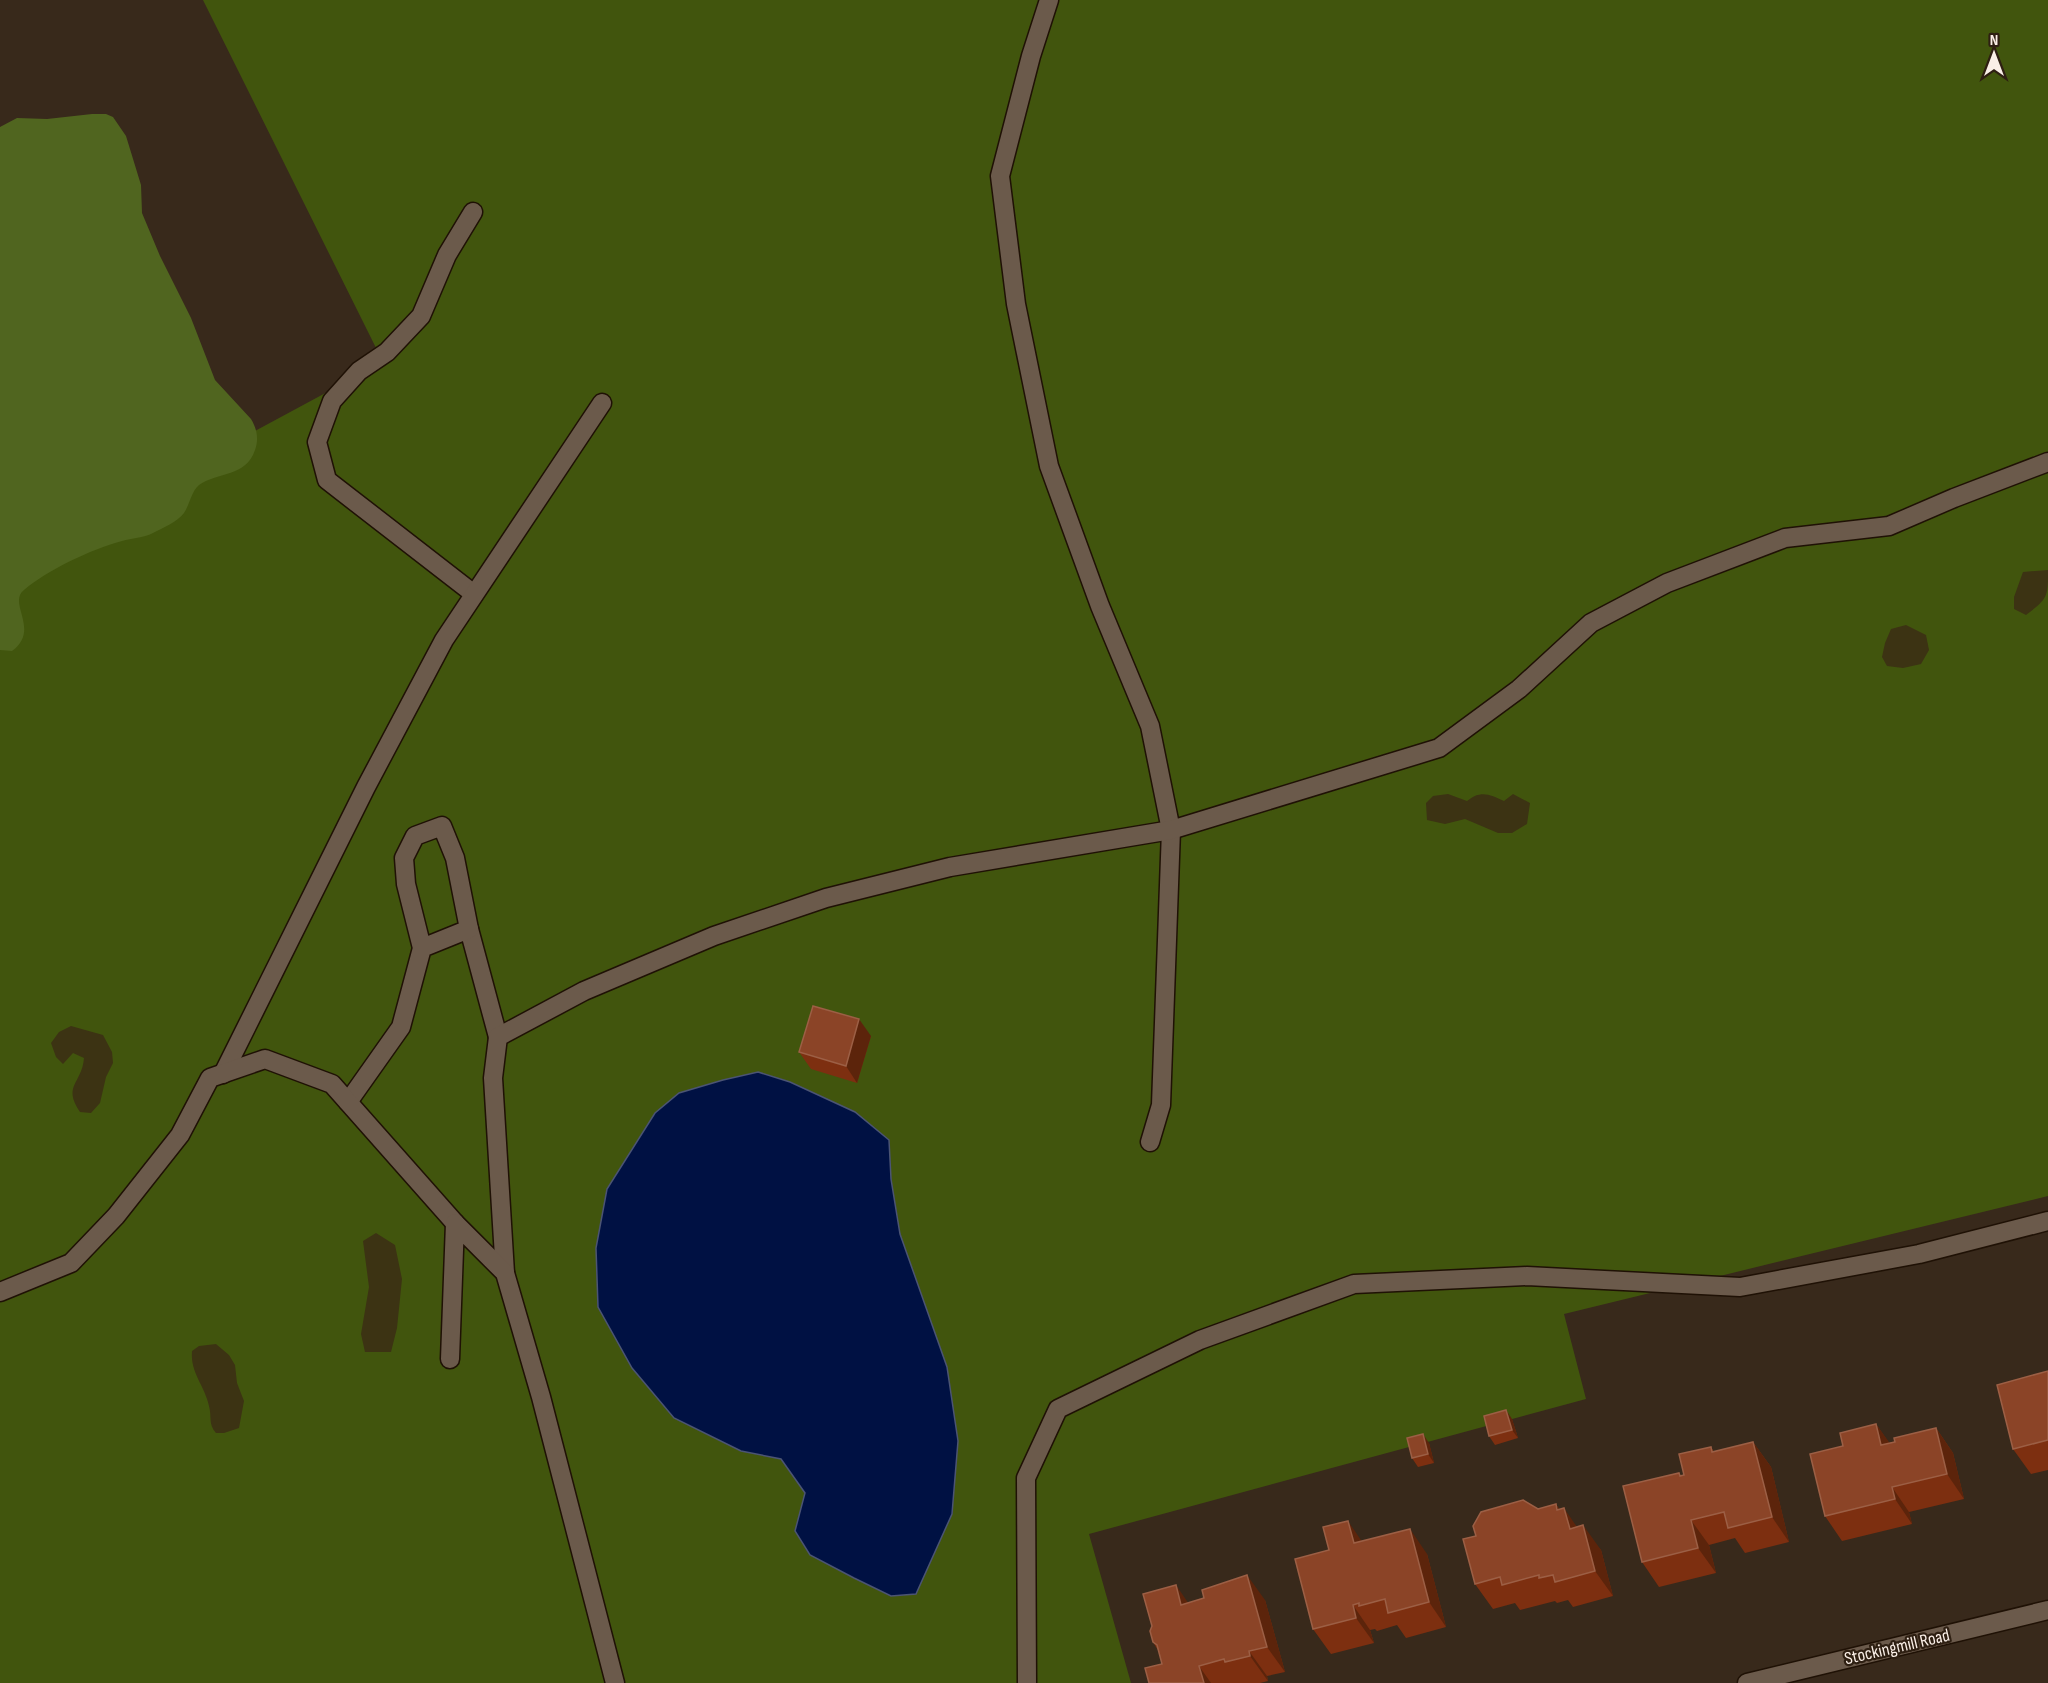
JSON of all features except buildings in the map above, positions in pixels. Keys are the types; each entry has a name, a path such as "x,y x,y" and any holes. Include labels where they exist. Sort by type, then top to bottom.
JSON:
{"street":[{"path":"1049,0 1000,176 1016,304 1049,466 1100,606 1150,726 1172,830 1161,1105 1150,1142"},
{"path":"473,212 447,255 421,316 387,352 359,371 332,401 316,442 327,480 474,594"},
{"path":"223,1074 377,766 444,640 602,403"},
{"path":"498,1037 584,991 714,936 826,898 950,867 1172,830 1439,748 1519,689 1591,623 1667,582 1785,538 1889,526 2048,462"},
{"path":"348,1102 401,1027 422,948 406,884 404,858 415,836 442,826 455,858 469,929 498,1037 493,1078 506,1273 542,1397 615,1683"},
{"path":"422,948 469,929"},
{"path":"0,1292 71,1263 116,1216 180,1135 210,1078 265,1059 332,1084 455,1224 506,1273"},
{"path":"1027,1683 1026,1478 1058,1409 1200,1340 1354,1284 1527,1276 1740,1287 1919,1254 2048,1221"},
{"path":"450,1359 455,1224"},
{"name":"Stockingmill Road","path":"1747,1683 2048,1610"}],"green space":[{"path":"203,0 2048,0 2048,1196 1564,1314 1586,1399 1089,1534 1131,1683 0,1683 0,568 383,362"},
{"path":"106,114 113,117 126,136 141,185 142,213 160,256 191,318 215,380 251,419 257,434 257,442 251,459 245,465 199,485 184,513 174,522 149,535 122,541 84,555 45,575 24,590 19,602 24,634 20,643 12,651 0,650 0,127 17,118 47,119"}],"sand":[{"path":"2048,570 2047,592 2039,605 2026,615 2014,609 2014,597 2023,572"},
{"path":"1906,625 1926,635 1929,650 1921,664 1903,668 1887,666 1882,657 1891,629"},
{"path":"1448,794 1467,801 1476,795 1485,794 1504,801 1513,794 1530,803 1527,824 1512,833 1498,833 1465,819 1445,824 1427,820 1426,803 1433,796"},
{"path":"71,1026 103,1035 112,1052 113,1063 106,1077 100,1103 91,1113 80,1112 73,1096 74,1085 83,1067 84,1058 73,1053 63,1064 56,1057 51,1043 59,1032"},
{"path":"376,1233 395,1245 402,1279 397,1328 391,1352 365,1352 361,1334 369,1287 363,1241"},
{"path":"216,1344 229,1355 235,1365 237,1383 244,1401 239,1428 224,1433 216,1433 212,1427 207,1399 195,1373 192,1359 192,1351 199,1346"}],"shaded area":[{"path":"758,1072 790,1082 855,1112 889,1140 891,1179 900,1234 947,1367 958,1441 952,1514 916,1594 891,1596 810,1555 795,1531 805,1493 781,1459 741,1451 674,1418 632,1368 598,1307 596,1248 607,1189 655,1113 679,1093"}]}
